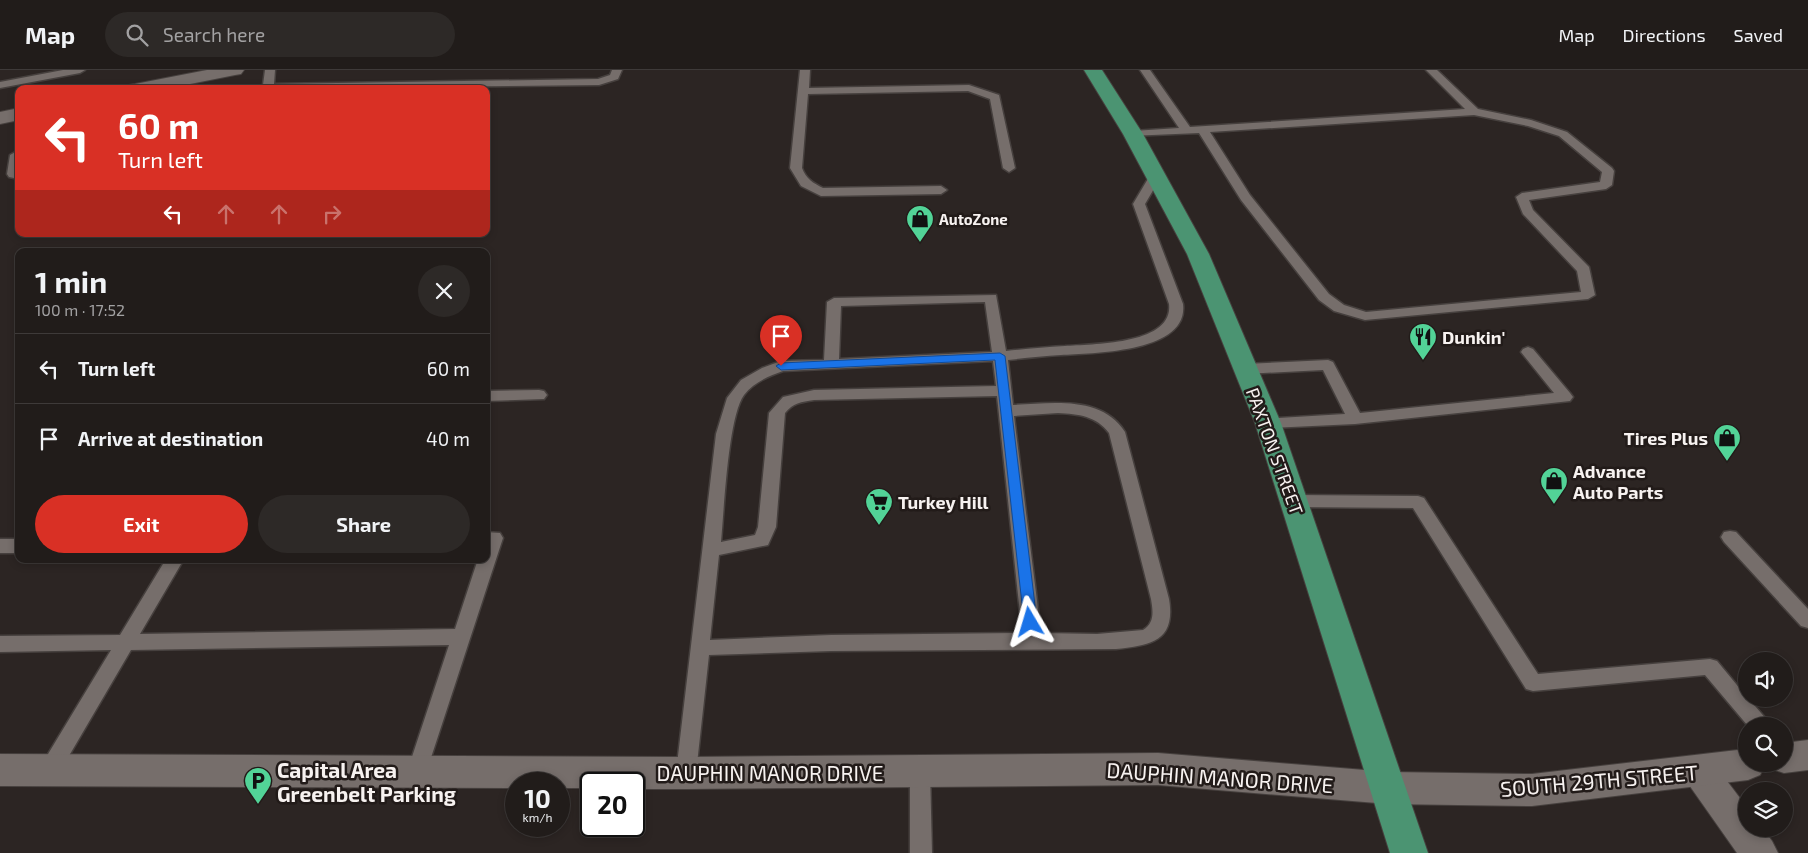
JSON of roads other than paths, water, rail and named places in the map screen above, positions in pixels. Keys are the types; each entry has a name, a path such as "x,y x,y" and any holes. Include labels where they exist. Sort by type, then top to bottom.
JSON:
{"main road":[{"name":"PAXTON STREET","path":"1093,70 1133,134 1198,254 1268,424 1409,853"}],"street":[{"path":"156,85 235,70"},
{"path":"0,118 15,115"},
{"name":"SOUTH 29TH STREET","path":"1389,788 1532,790 1738,765"},
{"name":"DAUPHIN MANOR DRIVE","path":"0,770 686,773 1158,769 1389,788"},
{"path":"1699,771 1759,853"}],"lane":[{"path":"0,85 80,70"},
{"path":"264,85 270,70"},
{"path":"805,70 796,168 798,177 807,186 821,192 941,190"},
{"path":"1145,70 1186,130"},
{"path":"1431,70 1474,112"},
{"path":"454,85 599,82 615,74"},
{"path":"803,90 969,88 995,97 1009,168"},
{"path":"1133,134 1186,130 1202,129 1474,112 1531,123 1563,134 1608,171 1606,185 1522,198 1527,211 1584,270 1588,295 1365,316 1339,308 1324,297 1246,197 1202,129"},
{"path":"15,161 13,174 15,174"},
{"path":"686,773 724,434 729,407 740,389 758,375 781,366 1000,356 1143,340 1170,325 1177,310 1170,285 1139,204 1156,175"},
{"path":"831,365 834,302 992,298 1032,642"},
{"path":"1268,424 1355,419 1565,397 1528,352"},
{"path":"1245,369 1328,365 1355,419"},
{"path":"711,550 762,540 768,527 777,413 784,402 797,397 814,396 1004,391"},
{"path":"490,396 539,395"},
{"path":"700,648 831,643 1133,641 1154,633 1163,618 1160,599 1117,432 1107,420 1094,413 1078,410 1006,411"},
{"path":"1293,501 1418,502 1533,683 1710,666 1752,717"},
{"path":"1730,536 1808,621"},
{"path":"490,538 494,538 490,550"},
{"path":"0,546 15,546"},
{"path":"49,771 173,563"},
{"path":"417,772 486,563"},
{"path":"0,644 461,637"},
{"path":"920,771 921,853"}],"place":[{"name":"AutoZone","path":"920,243"},
{"name":"Dunkin'","path":"1423,361"},
{"name":"Tires Plus","path":"1727,462"},
{"name":"Advance Auto Parts","path":"1554,505"},
{"name":"Turkey Hill","path":"879,526"},
{"name":"Capital Area Greenbelt Parking","path":"258,805"}]}
